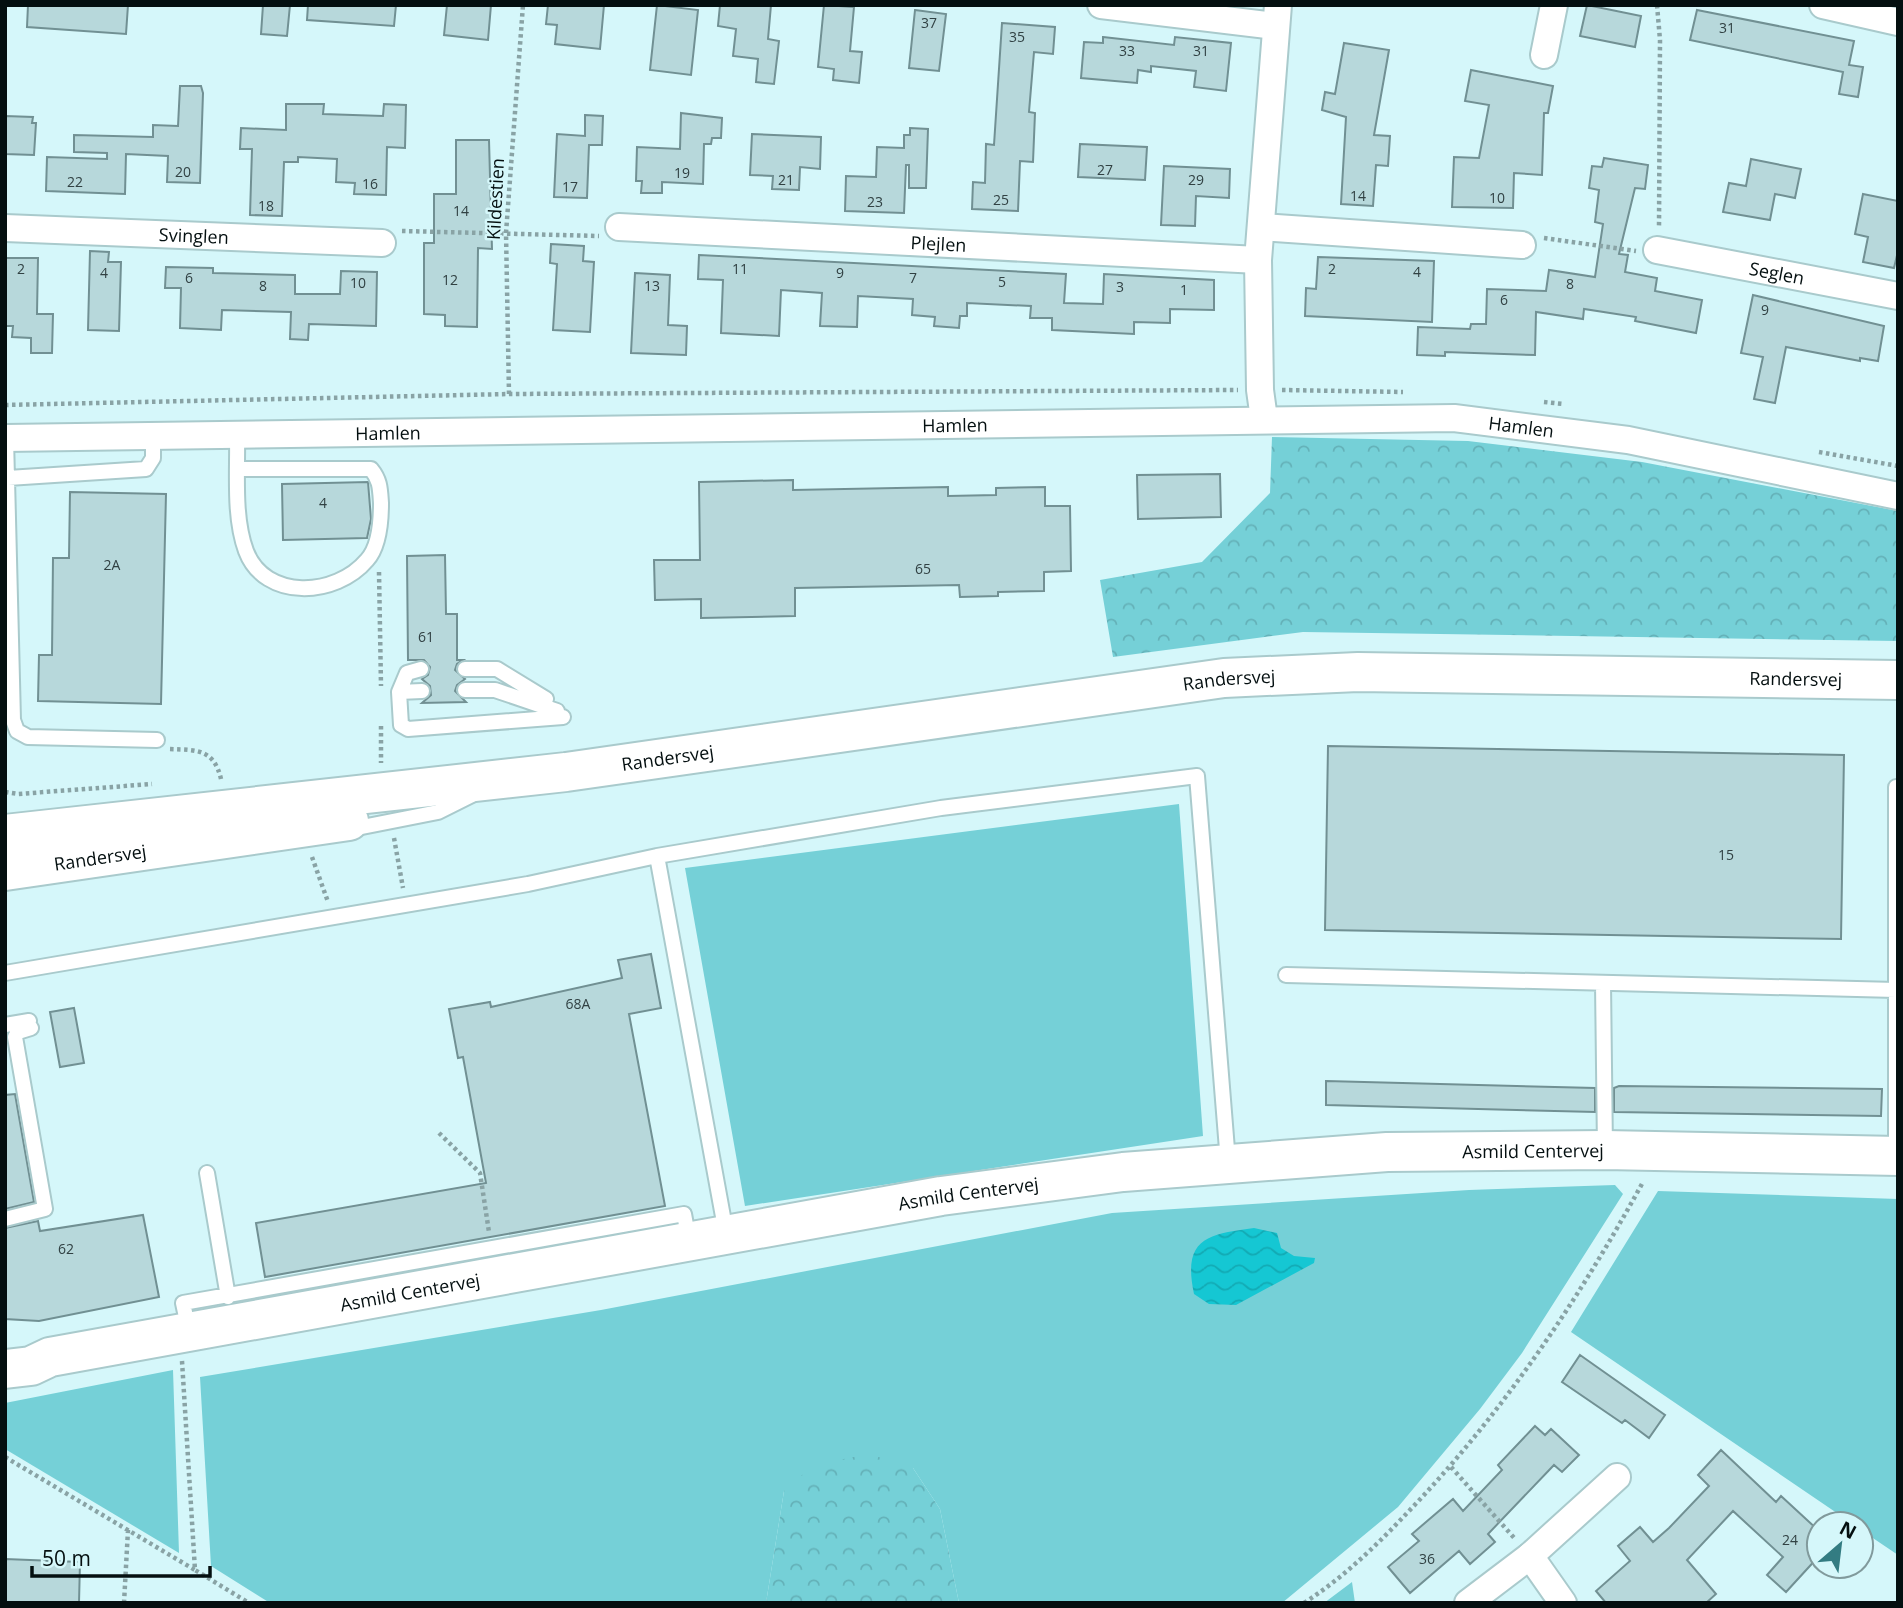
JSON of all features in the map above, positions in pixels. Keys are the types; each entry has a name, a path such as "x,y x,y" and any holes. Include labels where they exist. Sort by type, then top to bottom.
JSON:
{"street":[{"path":"1101,5 1276,15 1258,260 1260,390 1264,419"},
{"path":"1544,55 1554,5"},
{"path":"1823,5 1898,22"},
{"name":"Plejlen","path":"619,227 1258,260"},
{"path":"1261,227 1522,245"},
{"name":"Svinglen","path":"5,228 382,243"},
{"name":"Seglen","path":"1657,250 1898,296"},
{"name":"Hamlen","path":"5,438 1454,418 1628,440 1898,496"},
{"name":"Randersvej","path":"5,834 566,772 1224,678 1358,672 1898,680"},
{"name":"Randersvej","path":"5,871 325,825 473,795 566,772"},
{"name":"Asmild Centervej","path":"5,1352 50,1357 181,1351 292,1299 690,1242 941,1196 1123,1172 1387,1152 1605,1150 1897,1156"},
{"name":"Asmild Centervej","path":"5,1369 31,1366 50,1357"},
{"path":"1468,1603 1530,1556 1617,1477"},
{"path":"1530,1556 1563,1603"}],"lane":[{"path":"237,433 239,517 246,551 257,572 275,584 302,589 333,584 367,560 377,539 381,512 380,480 371,468 238,469"},
{"path":"8,478 145,469 153,458 153,435"},
{"path":"5,438 8,478 9,688 17,731 28,737 157,740"},
{"path":"421,669 407,673 399,692 401,725 408,729 560,714 495,690 465,690"},
{"path":"465,669 497,669 546,699"},
{"path":"399,692 422,691"},
{"path":"9,971 528,884 657,856 941,808 1197,776 1228,1164"},
{"path":"1896,788 1897,1156"},
{"path":"325,825 362,827 391,822 439,812 473,795"},
{"path":"657,856 726,1234"},
{"path":"1286,975 1896,990"},
{"path":"1603,983 1605,1150"},
{"path":"5,1025 31,1025 18,1032 15,1037 45,1209 5,1219"},
{"path":"206,1173 228,1297"},
{"path":"181,1351 183,1303 228,1297 292,1299 492,1250 684,1214 690,1242"}],"path":[{"name":"Kildestien","path":"509,394 506,233 523,5"},
{"path":"1522,245 1542,238 1634,251 1657,250 1661,66 1657,5"},
{"path":"382,243 404,230 602,236 619,227"},
{"path":"393,396 394,432"},
{"path":"379,563 381,695"},
{"path":"381,722 381,767"},
{"path":"157,740 165,749 199,750 211,755 218,766 221,779"},
{"path":"391,822 406,905"},
{"path":"439,1133 480,1173 492,1250"},
{"path":"1304,1603 1325,1590 1385,1536 1451,1467 1520,1380 1565,1313 1647,1175 1633,1175"},
{"path":"181,1351 195,1570"},
{"path":"5,1457 249,1603"},
{"path":"1451,1467 1530,1556"},
{"path":"124,1603 128,1530"}],"green space":[{"path":"1272,437 1468,441 1642,462 1898,511 1898,641 1303,632 1113,657 1100,580 1202,562 1270,493"},
{"path":"1179,804 1203,1136 745,1206 685,868"},
{"path":"1615,1185 1623,1194 1522,1353 1480,1409 1398,1507 1282,1603 959,1603 940,1509 913,1468 784,1491 766,1603 270,1603 211,1566 200,1377 601,1310 1112,1213 1469,1190"},
{"path":"1658,1191 1898,1199 1898,1555 1875,1539 1875,1510 1832,1510 1571,1332"},
{"path":"173,1370 179,1553 5,1449 5,1403"},
{"path":"869,1454 913,1468 940,1509 959,1603 766,1603 784,1491 813,1465"},
{"path":"1352,1582 1355,1603 1324,1603"}],"water":[{"path":"1254,1228 1277,1233 1281,1248 1294,1256 1315,1258 1314,1263 1236,1305 1209,1304 1194,1294 1192,1261 1202,1242 1224,1233"}],"building":[{"path":"28,5 128,5 126,34 27,27"},
{"path":"263,5 290,5 287,36 261,34"},
{"path":"308,5 396,5 394,26 307,20"},
{"path":"447,5 491,5 488,40 444,35"},
{"path":"548,5 604,5 600,49 555,44 557,25 546,24"},
{"path":"657,5 698,10 691,75 650,70"},
{"path":"720,5 771,5 768,39 779,41 774,84 756,82 758,59 733,56 736,29 718,26"},
{"path":"824,5 854,7 850,51 862,52 859,83 833,80 834,69 818,67"},
{"path":"1587,5 1641,16 1635,47 1580,36"},
{"path":"915,10 946,14 939,71 909,68"},
{"path":"1697,10 1854,41 1849,65 1863,67 1858,97 1839,94 1843,72 1690,40"},
{"path":"1002,23 1055,27 1053,54 1034,52 1029,112 1035,113 1033,162 1020,161 1018,211 972,209 973,182 985,183 986,144 994,145"},
{"path":"1103,37 1174,45 1175,37 1231,43 1226,91 1194,87 1196,71 1151,66 1151,72 1138,70 1137,83 1081,78 1084,42 1103,43"},
{"path":"1344,43 1389,50 1374,135 1390,136 1388,166 1376,165 1373,206 1341,204 1346,117 1322,110 1325,92 1335,94"},
{"path":"1471,70 1553,86 1548,113 1544,113 1542,175 1514,173 1513,208 1452,207 1454,157 1479,158 1489,105 1465,101"},
{"path":"180,86 201,86 203,93 200,183 167,182 168,156 126,154 125,194 46,191 47,157 107,159 107,153 74,152 74,135 153,137 153,125 178,126"},
{"path":"286,104 324,104 323,114 383,116 384,104 406,105 405,148 387,147 386,195 354,194 355,183 336,182 337,159 298,157 298,162 284,162 282,216 250,215 252,149 240,149 241,128 286,130"},
{"path":"681,113 722,118 721,138 712,138 711,144 704,144 703,184 662,182 662,193 641,193 642,181 636,181 637,147 680,149"},
{"path":"585,115 603,116 602,145 589,145 587,198 554,197 557,134 585,136"},
{"path":"5,116 33,117 32,123 36,123 34,155 5,154"},
{"path":"910,128 928,129 926,188 909,188 909,165 906,165 904,213 845,211 846,176 876,177 877,147 904,148 904,135 910,135"},
{"path":"752,134 821,137 820,169 800,167 799,190 772,189 773,176 750,175"},
{"path":"456,140 489,140 492,249 478,248 477,327 445,326 445,315 424,314 424,243 434,243 434,194 456,194"},
{"path":"1080,144 1147,147 1145,180 1078,177"},
{"path":"1604,158 1648,165 1645,189 1635,188 1619,254 1628,255 1625,272 1657,278 1655,291 1702,300 1696,333 1635,321 1636,317 1584,309 1583,319 1536,312 1535,355 1445,352 1445,356 1417,355 1418,327 1470,329 1471,324 1486,324 1487,289 1546,291 1549,270 1595,277 1603,224 1595,222 1599,190 1589,188 1592,166 1602,167"},
{"path":"1751,159 1801,169 1795,198 1775,194 1770,220 1723,212 1729,183 1746,186"},
{"path":"1164,166 1230,169 1229,198 1196,196 1195,226 1161,225"},
{"path":"1863,194 1898,201 1898,251 1894,268 1863,262 1868,237 1855,234"},
{"path":"551,244 584,246 583,261 594,262 590,332 553,330 557,264 550,263"},
{"path":"90,251 109,252 108,262 121,262 119,331 88,330"},
{"path":"699,255 1066,274 1064,303 1103,304 1104,274 1214,280 1214,310 1170,309 1170,323 1134,322 1134,334 1052,330 1052,318 1030,318 1031,306 967,303 967,316 960,316 959,328 934,326 935,317 912,315 913,299 858,296 857,327 820,326 822,293 781,290 779,336 721,333 723,280 698,279"},
{"path":"1318,257 1434,261 1432,322 1305,316 1306,288 1316,289"},
{"path":"6,258 38,258 37,314 53,314 52,353 31,353 31,338 12,337 13,326 5,326"},
{"path":"166,267 213,268 213,273 295,275 295,294 340,294 341,271 377,272 376,326 309,324 308,340 290,339 291,312 222,310 221,330 180,328 181,288 165,288"},
{"path":"635,273 670,275 668,325 687,326 686,355 631,353"},
{"path":"1753,295 1884,326 1878,361 1860,358 1860,361 1786,347 1775,403 1754,399 1763,357 1741,353"},
{"path":"1220,474 1221,517 1138,519 1137,475"},
{"path":"793,480 793,490 948,487 948,496 996,495 996,488 1045,487 1045,506 1070,506 1071,571 1044,572 1044,591 998,592 998,596 960,597 959,585 795,588 795,616 701,618 701,599 655,600 654,560 700,560 699,482"},
{"path":"368,482 371,519 367,538 283,540 282,484"},
{"path":"70,492 166,494 161,704 38,701 39,655 52,655 53,558 69,558"},
{"path":"445,555 446,614 457,614 457,660 463,660 457,664 455,670 465,679 457,685 455,691 466,702 422,703 431,695 430,686 422,679 428,675 430,667 424,660 408,660 407,556"},
{"path":"1328,746 1844,755 1841,939 1325,930"},
{"path":"651,954 661,1008 629,1014 665,1206 265,1277 256,1223 486,1183 463,1057 458,1058 449,1009 490,1002 491,1007 622,978 618,960"},
{"path":"74,1008 84,1063 60,1067 50,1012"},
{"path":"1326,1081 1595,1088 1595,1112 1326,1105"},
{"path":"1614,1088 1882,1089 1881,1116 1614,1112"},
{"path":"15,1094 34,1202 5,1209 5,1095"},
{"path":"143,1215 159,1297 39,1321 5,1319 5,1228 38,1221 40,1231"},
{"path":"1580,1355 1665,1415 1649,1438 1625,1420 1622,1423 1562,1382"},
{"path":"1535,1426 1545,1435 1551,1429 1579,1455 1562,1472 1554,1465 1488,1534 1495,1542 1470,1564 1459,1551 1410,1593 1388,1567 1419,1541 1412,1534 1453,1499 1463,1511 1502,1470 1498,1465"},
{"path":"1721,1450 1776,1502 1781,1496 1805,1518 1805,1571 1786,1592 1767,1575 1783,1557 1733,1511 1687,1560 1716,1594 1706,1603 1606,1603 1596,1591 1630,1561 1618,1546 1640,1527 1653,1542 1669,1528 1709,1486 1698,1475"},
{"path":"5,1559 80,1562 79,1603 5,1603"}]}
